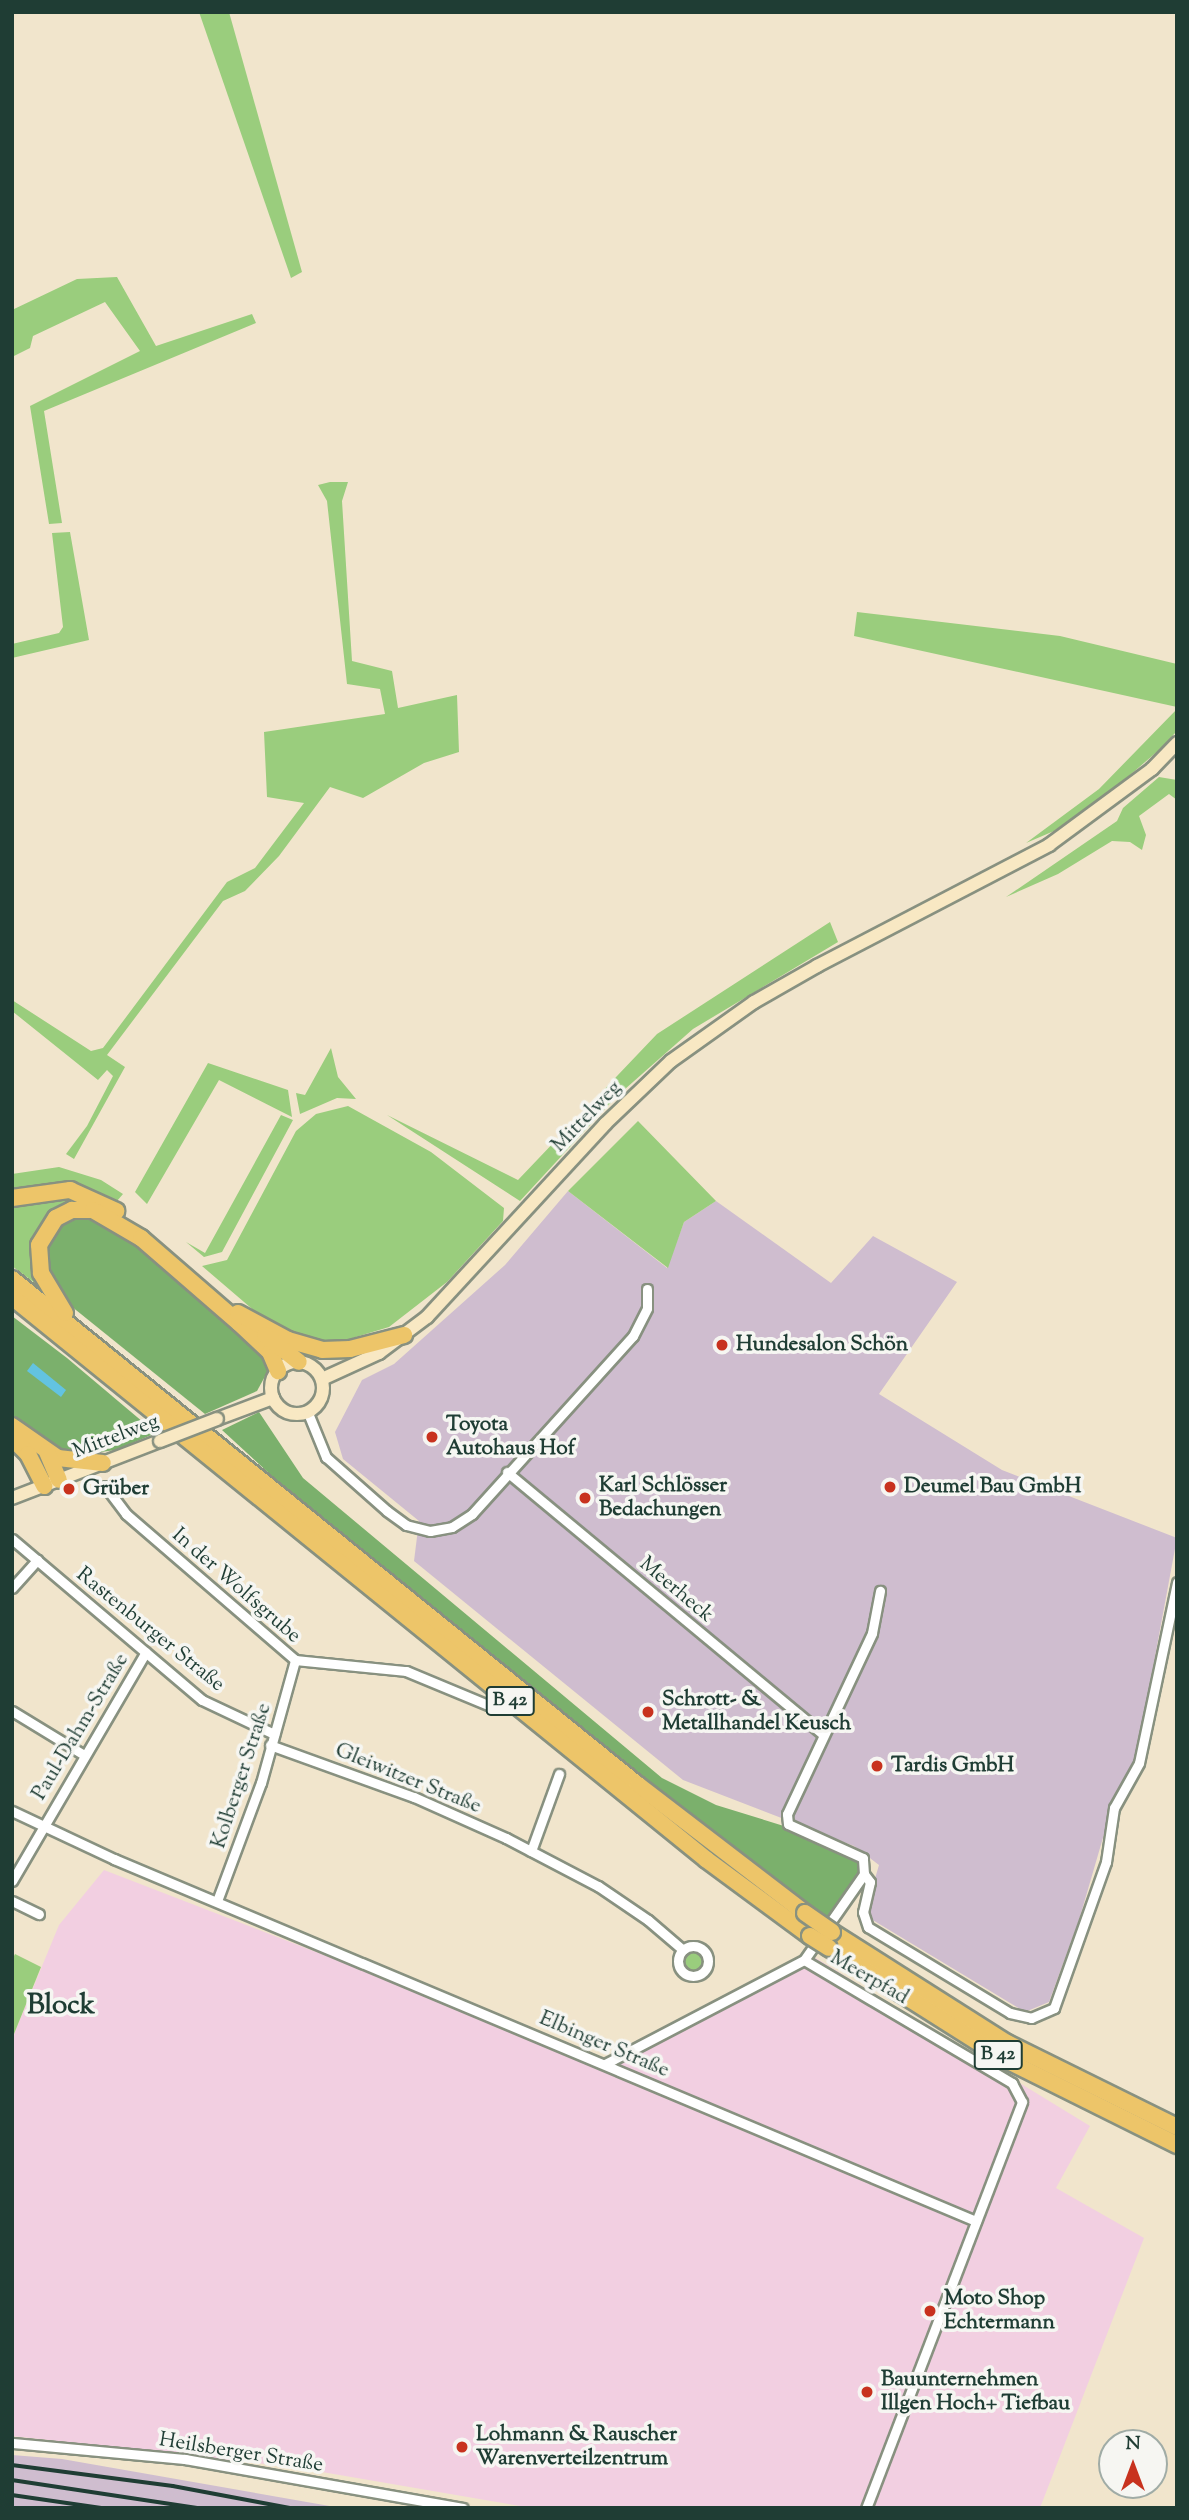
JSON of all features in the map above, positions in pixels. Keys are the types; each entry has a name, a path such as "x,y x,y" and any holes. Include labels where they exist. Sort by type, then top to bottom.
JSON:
{"highway":[{"path":"12,1198 59,1190 99,1200 137,1226 299,1362"},
{"path":"79,1332 44,1282 38,1255 50,1223 64,1213 83,1209 104,1214 141,1238 264,1346 278,1371"},
{"name":"B 42","path":"12,1279 607,1760 805,1913 831,1940 1006,2060 1177,2145"},
{"name":"B 42","path":"12,1297 707,1860 810,1936 831,1940 1007,2043 1177,2127"},
{"path":"238,1313 288,1340 322,1350 363,1346 404,1335"},
{"path":"12,1426 47,1452 69,1462 103,1463"},
{"path":"12,1438 52,1483"},
{"path":"47,1452 52,1483"}],"main road":[{"name":"Mittelweg","path":"322,1379 357,1364 404,1335 450,1292 605,1124 671,1061 754,1002 1049,845 1152,769 1177,743"},
{"path":"299,1362 313,1367 322,1379 321,1401 308,1413 287,1413 273,1398 271,1384 278,1371 299,1362"},
{"name":"Mittelweg","path":"12,1498 273,1398"}],"street":[{"path":"308,1413 326,1457 336,1469 406,1525 430,1531 452,1527 472,1514 507,1472 633,1336 647,1308 646,1289"},
{"name":"Meerheck","path":"507,1472 823,1734"},
{"name":"In der Wolfsgrube","path":"105,1486 126,1514 295,1660 406,1671 488,1705"},
{"name":"Rastenburger Straße","path":"12,1539 202,1700 274,1734"},
{"path":"12,1588 37,1560"},
{"name":"Meerpfad","path":"866,2508 1022,2102 1020,2091 804,1960 864,1874 870,1882 863,1912 868,1927 1010,2013 1031,2018 1054,2008 1106,1862 1114,1808 1139,1763 1177,1582"},
{"path":"864,1874 863,1857 788,1824 788,1814 872,1633 880,1591"},
{"name":"Paul-Dahm-Straße","path":"12,1811 43,1826 146,1652"},
{"name":"Kolberger Straße","path":"217,1901 261,1783 295,1660"},
{"path":"12,1711 84,1755"},
{"name":"Gleiwitzer Straße","path":"270,1745 414,1797 531,1851 608,1893 682,1950"},
{"path":"531,1851 559,1774"},
{"path":"12,1881 43,1826"},
{"name":"Elbinger Straße","path":"43,1826 976,2221"},
{"path":"12,1901 39,1914"},
{"path":"605,2064 804,1960"},
{"name":"Heilsberger Straße","path":"12,2444 185,2459 463,2508"}],"shaded area":[{"path":"568,1191 667,1268 684,1222 716,1201 831,1283 873,1236 957,1282 879,1394 1002,1470 1177,1538 1136,1759 1114,1800 1079,1920 1049,2002 1025,2012 871,1919 869,1899 879,1865 854,1846 683,1780 414,1561 419,1521 343,1459 335,1432 362,1380 394,1364 505,1265"},
{"path":"104,1870 605,2064 804,1960 806,1952 1090,2126 1056,2188 1144,2238 1040,2508 532,2508 293,2467 12,2436 12,2039 59,1925"},
{"path":"12,2455 62,2459 341,2508 12,2508"}],"green space":[{"path":"199,12 229,12 302,272 291,278"},
{"path":"117,277 156,346 252,314 256,323 44,411 62,523 49,524 30,406 140,351 105,302 33,336 30,348 12,357 12,310 77,279"},
{"path":"348,482 342,501 352,661 392,671 398,708 457,695 459,752 424,763 363,798 330,787 279,856 245,891 223,901 107,1055 125,1067 74,1159 66,1154 87,1126 113,1076 107,1070 98,1080 12,1011 12,1000 91,1051 103,1048 227,882 255,868 304,803 267,797 264,732 385,714 380,689 347,684 327,501 318,485"},
{"path":"70,532 89,640 12,658 12,644 59,633 63,627 52,533"},
{"path":"857,612 1060,636 1177,664 1177,707 854,636"},
{"path":"1177,709 1177,731 1159,750 1108,794 1054,831 1026,843 1099,789"},
{"path":"1159,777 1177,780 1177,800 1169,794 1139,816 1146,835 1142,850 1130,842 1112,841 1058,874 1006,897 1117,821 1123,808"},
{"path":"830,922 838,942 693,1029 616,1097 520,1201 387,1115 518,1180 657,1034"},
{"path":"331,1048 338,1077 356,1099 337,1098 300,1114 296,1093 305,1095"},
{"path":"208,1063 288,1090 292,1117 219,1080 147,1204 135,1192"},
{"path":"348,1106 431,1152 504,1208 503,1221 447,1282 389,1327 336,1343 297,1336 265,1320 202,1266 227,1260 296,1131 316,1114"},
{"path":"281,1115 293,1120 222,1252 204,1257 186,1242 205,1253"},
{"path":"638,1121 716,1201 684,1222 668,1268 568,1191"},
{"path":"59,1167 101,1180 123,1194 117,1201 66,1182 12,1190 12,1174"},
{"path":"70,1197 89,1204 51,1213 37,1229 32,1262 40,1287 12,1266 12,1205"},
{"path":"89,1216 112,1223 263,1350 269,1369 257,1391 205,1414 71,1306 48,1274 44,1251 59,1223"},
{"path":"12,1316 156,1433 116,1450 70,1456 12,1422"},
{"path":"259,1412 303,1478 662,1778 716,1805 787,1827 858,1858 860,1872 829,1920 732,1852 308,1509 222,1430"},
{"path":"694,1952 701,1955 704,1962 701,1969 694,1972 687,1969 684,1962 687,1955"},
{"path":"15,1954 41,1967 12,2039 12,1960"}],"water":[{"path":"33,1363 66,1390 61,1397 27,1371"}],"railway":[{"path":"12,2465 173,2486 291,2508"},
{"path":"12,2480 197,2508"},
{"path":"12,2495 101,2508"}],"place":[{"name":"Hundesalon Schön","path":"722,1345"},
{"name":"Toyota Autohaus Hof","path":"432,1437"},
{"name":"Deumel Bau GmbH","path":"890,1487"},
{"name":"Grüber","path":"69,1489"},
{"name":"Karl Schlösser Bedachungen","path":"585,1498"},
{"name":"Schrott- & Metallhandel Keusch","path":"648,1712"},
{"name":"Tardis GmbH","path":"877,1766"},
{"name":"Moto Shop Echtermann","path":"930,2311"},
{"name":"Bauunternehmen Illgen Hoch+ Tiefbau","path":"867,2392"},
{"name":"Lohmann & Rauscher Warenverteilzentrum","path":"462,2447"}],"district":[{"name":"Block","path":"61,2006"}]}
